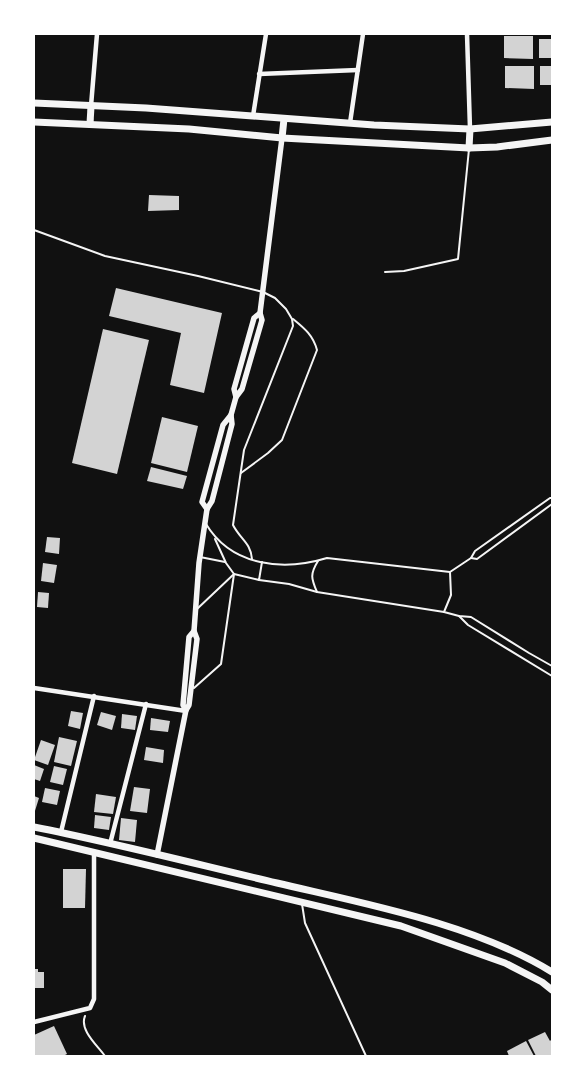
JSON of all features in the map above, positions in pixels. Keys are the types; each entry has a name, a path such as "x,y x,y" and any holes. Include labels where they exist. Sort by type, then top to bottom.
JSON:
{"main road":[{"path":"34,103 146,108 253,117 470,129 552,122"},
{"path":"90,124 91,106"},
{"path":"155,867 186,710 189,705 197,639 194,631 200,557 207,510 212,501 232,424 231,415 236,397 242,389 262,320 260,313 284,119"},
{"path":"34,122 189,129 282,138 469,148 497,147 552,140"},
{"path":"469,148 470,129"},
{"path":"186,710 183,705 189,637 194,631"},
{"path":"34,827 406,914 445,926 528,957 552,972"},
{"path":"34,838 401,926 505,964 542,982 552,990"},
{"path":"302,902 304,889"}],"street":[{"path":"91,106 97,34"},
{"path":"253,117 266,34"},
{"path":"350,123 363,34"},
{"path":"467,34 470,129"},
{"path":"260,74 358,70"},
{"path":"34,688 186,710"},
{"path":"61,832 94,696"},
{"path":"110,844 146,704"},
{"path":"34,1022 90,1008 94,999 94,852"}],"lane":[{"path":"385,272 404,271 458,259 469,148"},
{"path":"34,230 104,256 263,292 275,298 286,308 292,319 309,334 314,340 317,350 282,440 268,453 241,472"},
{"path":"252,559 252,550 237,533 233,525 244,450 293,326 292,319"},
{"path":"205,522 224,546 244,557 262,562 278,565 295,565 308,564 327,558 450,572 471,558 475,552 552,498"},
{"path":"471,558 477,559 552,504"},
{"path":"213,534 226,563 234,574 289,584 317,592 459,616 471,616 552,666"},
{"path":"200,557 226,563"},
{"path":"317,592 312,580 312,570 318,561"},
{"path":"259,580 262,562"},
{"path":"444,612 451,596 450,572"},
{"path":"196,610 234,574"},
{"path":"191,690 221,664 234,574"},
{"path":"459,616 468,625 552,676"},
{"path":"302,902 305,923 366,1056"}],"path":[{"path":"90,1008 84,1020 85,1028 106,1056"}],"building":[{"path":"504,36 533,36 533,59 504,58"},
{"path":"539,39 552,39 552,58 539,58"},
{"path":"505,66 534,66 534,89 505,88"},
{"path":"540,66 552,66 552,85 540,85"},
{"path":"149,195 179,196 179,210 148,211"},
{"path":"116,288 222,313 204,393 170,385 181,333 109,316"},
{"path":"103,329 149,340 117,474 72,463"},
{"path":"162,417 198,426 187,472 151,463"},
{"path":"151,467 187,476 183,489 147,481"},
{"path":"47,537 60,538 59,554 45,552"},
{"path":"43,563 57,565 54,583 41,581"},
{"path":"38,592 49,593 48,608 37,607"},
{"path":"71,711 83,713 80,729 68,726"},
{"path":"101,712 116,716 112,730 97,725"},
{"path":"122,714 137,716 135,730 121,728"},
{"path":"151,718 170,721 168,732 150,730"},
{"path":"59,737 77,741 71,766 54,762"},
{"path":"41,740 55,745 48,765 34,760"},
{"path":"146,747 164,750 163,763 144,760"},
{"path":"34,765 44,769 40,781 34,779"},
{"path":"54,766 67,769 63,785 50,782"},
{"path":"134,787 150,789 147,813 130,811"},
{"path":"45,788 60,791 57,805 42,802"},
{"path":"96,794 116,797 113,814 94,812"},
{"path":"34,796 39,798 34,814"},
{"path":"95,815 111,817 109,830 94,828"},
{"path":"121,818 137,820 135,842 119,840"},
{"path":"63,869 86,869 85,908 63,908"},
{"path":"34,969 38,969 38,972 44,972 44,988 34,988"},
{"path":"54,1026 67,1054 63,1056 34,1056 34,1035"},
{"path":"545,1032 550,1041 552,1039 552,1056 536,1056 528,1040"},
{"path":"526,1041 534,1056 509,1056 507,1051"}]}
